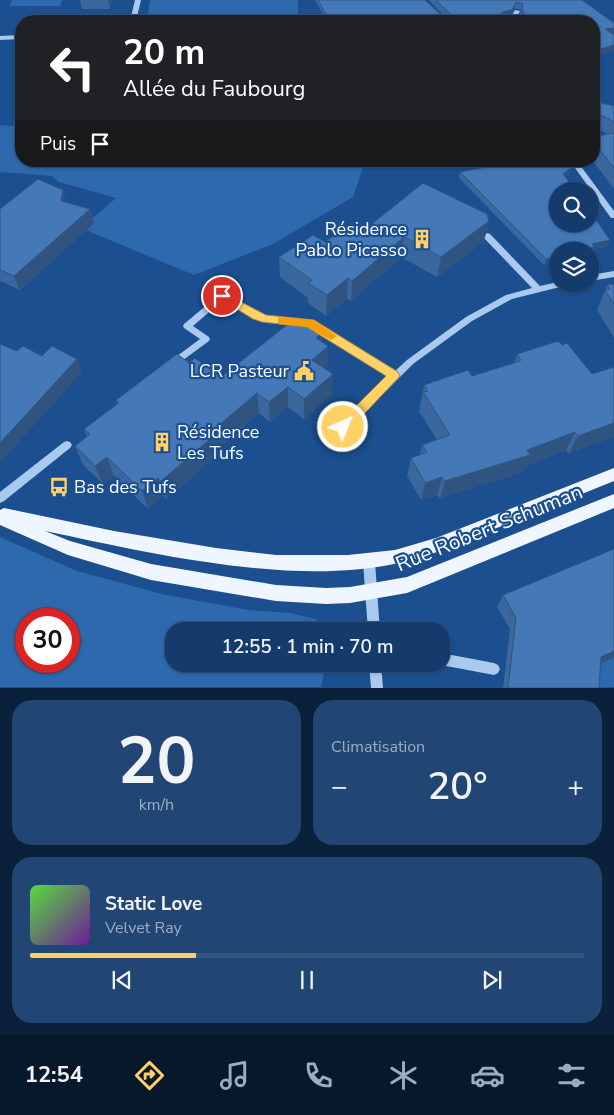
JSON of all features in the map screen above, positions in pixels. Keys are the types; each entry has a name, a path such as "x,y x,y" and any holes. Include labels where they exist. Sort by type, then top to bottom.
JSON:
{"main road":[{"name":"Rue Robert Schuman","path":"0,514 114,538 226,556 276,562 327,564 369,562 395,557 436,545 614,474"},
{"name":"Rue Robert Schuman","path":"0,518 44,539 151,572 217,585 326,596 371,592 407,585 614,501"}],"street":[{"path":"134,15 138,0"},
{"path":"515,15 517,11"},
{"path":"0,38 15,37"},
{"path":"577,167 614,216"},
{"path":"487,236 537,288"},
{"path":"599,276 614,274"},
{"path":"331,440 394,376 421,353 484,310 509,296 549,286"},
{"path":"164,370 206,339 187,326 222,296 266,320 310,323 394,376"},
{"path":"0,498 67,445"},
{"path":"369,562 373,622"},
{"path":"450,661 494,669"},
{"path":"376,672 377,688"}],"shaded area":[{"path":"12,0 62,0 60,6 9,6"},
{"path":"150,0 298,0 298,15 148,15"},
{"path":"0,125 15,126 15,167 363,167 353,197 273,244 194,275 81,228 116,198 59,182 52,176 0,172"},
{"path":"0,537 77,571 162,594 248,610 290,613 316,619 318,622 165,622 165,672 324,672 321,687 0,687"},
{"path":"593,645 614,657 614,687 590,688"}],"building":[{"path":"318,0 425,0 441,15 327,15"},
{"path":"436,0 582,0 614,23 614,28 605,29 614,35 614,45 600,49 600,15 522,15 523,4 516,2 512,10 503,12 500,15 451,15"},
{"path":"600,102 614,106 614,122 600,114"},
{"path":"614,134 614,168 600,150 600,136"},
{"path":"486,167 570,167 563,174 569,182 549,182 549,232 599,232 599,224 610,240 599,242 549,242 549,258 546,259 460,172"},
{"path":"38,179 63,190 61,201 90,209 14,276 0,270 0,209"},
{"path":"423,183 487,214 489,221 441,257 404,237 352,281 348,278 327,295 308,283 312,280 279,257 313,235 325,242 350,224 359,229 364,225 368,227"},
{"path":"614,284 614,304 605,290 610,289 607,285"},
{"path":"297,317 322,332 316,338 328,346 312,360 333,374 304,399 288,387 269,402 257,393 212,431 216,434 161,481 158,478 142,491 107,457 95,466 75,446 90,434 84,429 119,403 116,400 177,354 189,363 195,358 221,377"},
{"path":"558,341 562,345 567,343 592,374 614,367 614,423 578,436 575,432 527,450 530,455 445,481 442,477 425,483 411,458 427,452 422,445 450,435 423,392 428,391 424,385 468,370 472,376 517,362 521,360 517,354"},
{"path":"0,344 17,351 23,346 42,356 52,346 77,359 0,443"},
{"path":"614,549 614,651 601,657 599,688 508,688 516,618 503,595"}],"slow traffic":[{"path":"282,321 310,323 331,336"}],"place":[{"name":"Résidence Pablo Picasso","path":"422,239"},
{"name":"LCR Pasteur","path":"304,371"},
{"name":"Résidence Les Tufs","path":"162,442"},
{"name":"Bas des Tufs","path":"59,487"}],"route":[{"path":"222,296 266,320 310,323 394,376 343,427"}]}
